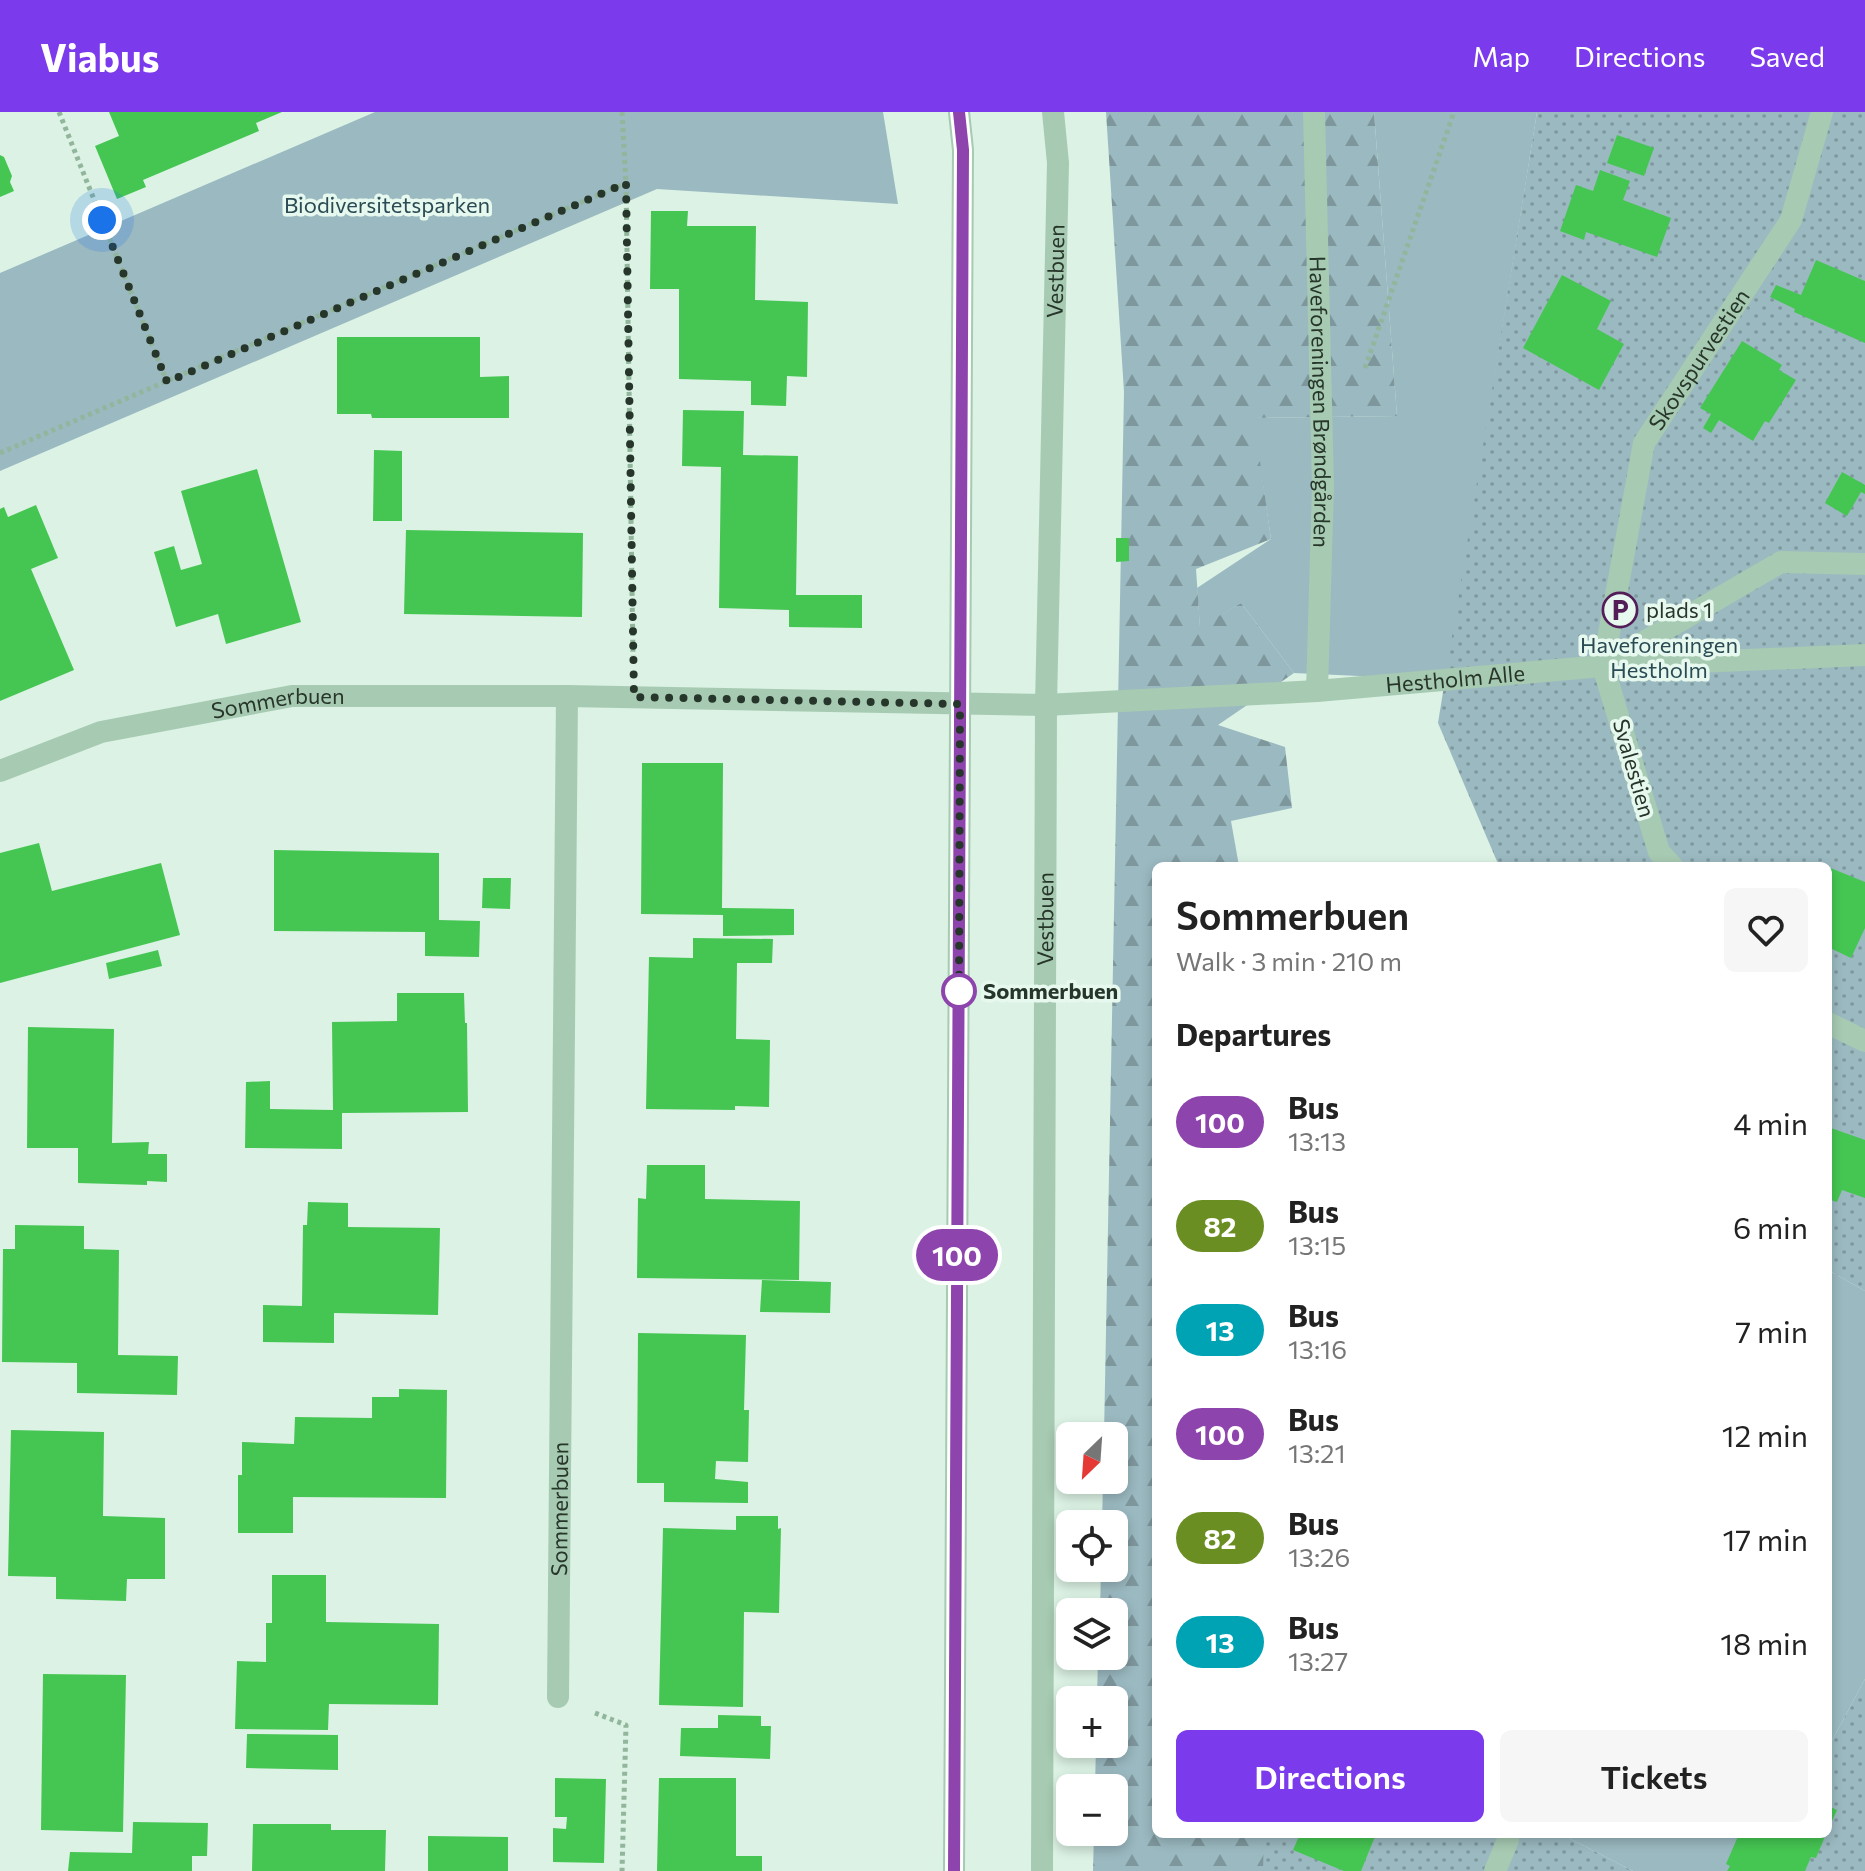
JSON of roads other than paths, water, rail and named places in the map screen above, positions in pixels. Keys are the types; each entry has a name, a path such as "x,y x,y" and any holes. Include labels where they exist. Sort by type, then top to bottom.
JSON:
{"street":[{"path":"954,1871 963,150 959,112"},
{"name":"Vestbuen","path":"1042,1871 1046,705 1058,163 1053,112"},
{"name":"Haveforeningen Brøndgården","path":"1314,112 1323,487 1317,691"},
{"name":"Skovspurvestien","path":"1603,666 1644,443 1791,220 1822,112"},
{"path":"1603,666 1781,562 1865,564"},
{"name":"Hestholm Alle","path":"1046,705 1317,691 1603,666 1865,655"},
{"name":"Svalestien","path":"1603,666 1659,852 1668,862"},
{"name":"Sommerbuen","path":"0,771 101,732 292,696 567,696 1046,705"},
{"name":"Sommerbuen","path":"558,1697 567,696"},
{"path":"1832,1025 1865,1041"},
{"path":"1495,1871 1508,1840"}],"place":[{"name":"plads 1","path":"1620,610"},
{"name":"Sommerbuen","path":"959,991"}],"park label":[{"name":"Biodiversitetsparken","path":"387,205"},
{"name":"Haveforeningen Hestholm","path":"1659,658"}]}
